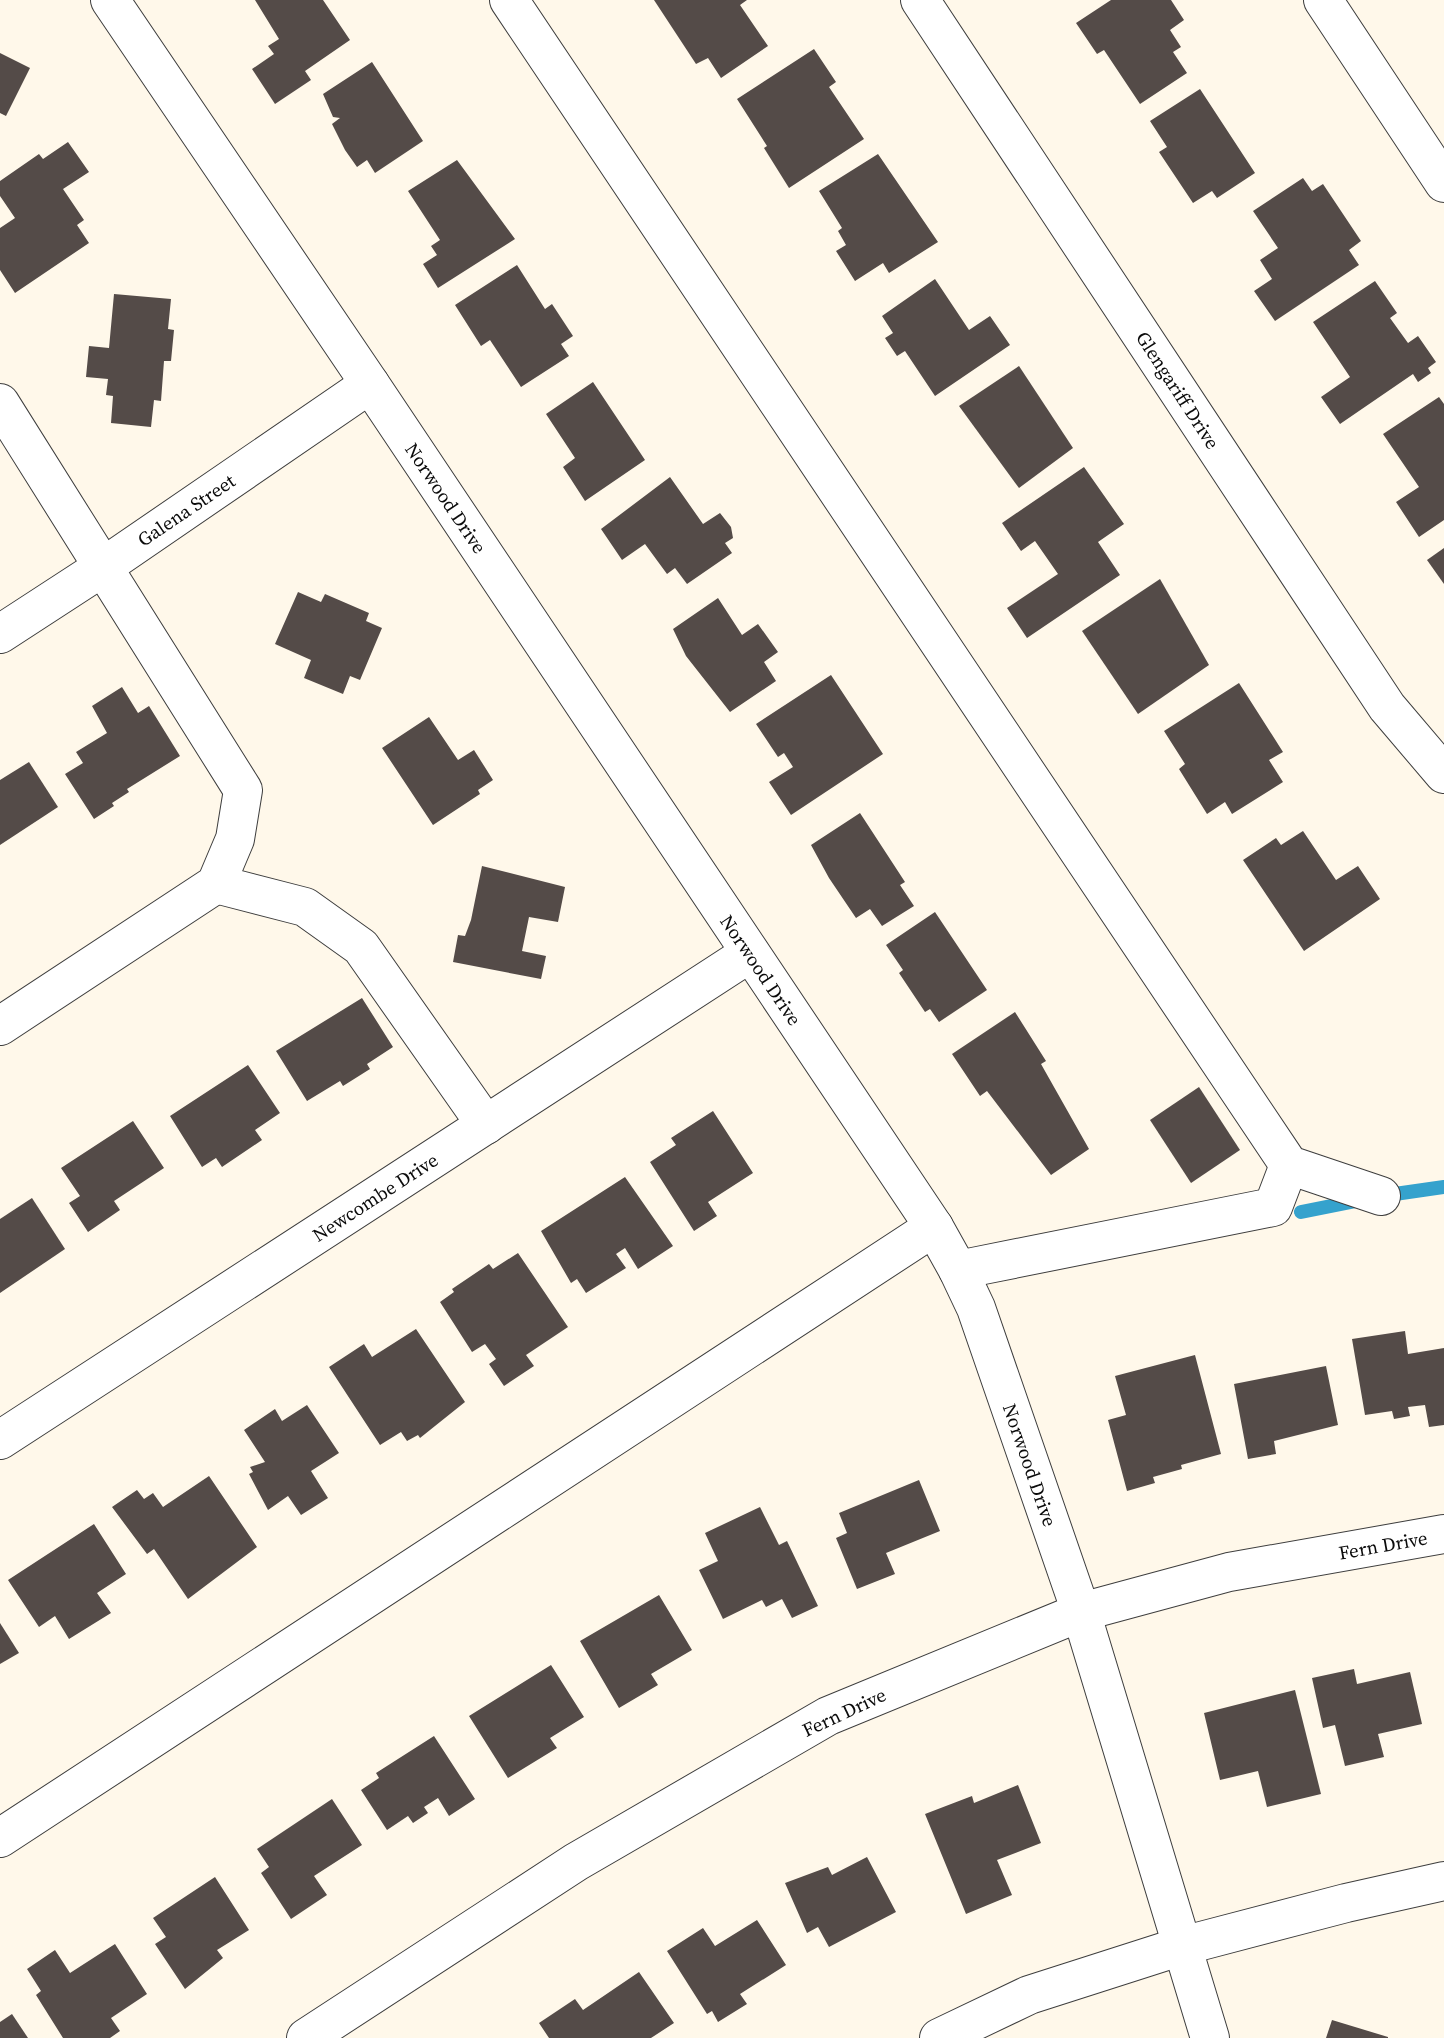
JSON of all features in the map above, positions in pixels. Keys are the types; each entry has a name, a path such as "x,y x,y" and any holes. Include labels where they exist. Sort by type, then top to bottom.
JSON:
{"street":[{"name":"Norwood Drive","path":"110,0 933,1227 958,1270 976,1308 1081,1612 1210,2038"},
{"path":"509,0 1289,1165 1381,1196"},
{"name":"Glengariff Drive","path":"920,0 1387,707 1444,774"},
{"path":"1323,0 1444,183"},
{"name":"Galena Street","path":"0,634 103,567 370,384"},
{"path":"0,403 243,790 235,839 216,884 0,1026"},
{"path":"216,884 305,907 361,947 486,1125"},
{"name":"Newcombe Drive","path":"0,1440 750,953"},
{"path":"958,1270 1273,1207 1289,1165"},
{"path":"0,1838 933,1227"},
{"name":"Fern Drive","path":"306,2038 576,1862 828,1716 1081,1612 1228,1572 1444,1534"},
{"path":"939,2038 1029,1995 1182,1946 1346,1903 1444,1881"}],"building":[{"path":"255,0 323,0 350,40 305,71 311,80 275,104 252,69 274,54 268,46 279,39"},
{"path":"654,0 747,0 740,5 768,46 721,78 708,58 696,64"},
{"path":"1111,0 1171,0 1184,20 1170,30 1181,47 1173,52 1187,73 1140,104 1104,50 1097,54 1076,23"},
{"path":"814,49 836,82 829,87 864,139 789,188 764,148 767,146 737,99"},
{"path":"0,53 30,68 6,116 0,113"},
{"path":"372,62 423,141 375,173 367,160 357,167 345,150 332,124 340,118 333,117 323,94"},
{"path":"1200,89 1255,173 1217,198 1212,191 1193,203 1159,152 1167,147 1150,121"},
{"path":"68,142 89,172 63,189 84,220 77,225 89,243 15,293 0,270 0,228 15,218 0,196 0,181 39,154 43,159"},
{"path":"878,154 938,242 889,273 883,263 855,281 836,251 846,245 838,231 842,228 819,191"},
{"path":"457,160 515,239 438,288 423,264 437,255 431,246 440,240 408,191"},
{"path":"1303,178 1312,191 1323,184 1361,241 1349,250 1359,265 1275,321 1254,291 1272,279 1260,260 1278,248 1253,211"},
{"path":"517,265 545,309 552,304 573,336 561,344 569,356 521,387 490,340 481,346 455,305"},
{"path":"935,279 969,330 990,316 1010,345 935,396 905,351 897,356 885,338 893,333 882,316"},
{"path":"1375,281 1397,313 1390,318 1408,343 1418,336 1436,362 1428,368 1431,373 1418,382 1413,374 1340,424 1321,397 1350,377 1313,322"},
{"path":"114,294 171,299 168,329 174,330 171,361 164,361 161,401 154,400 151,427 111,423 113,396 106,395 108,379 86,377 89,346 109,348"},
{"path":"1019,366 1073,448 1019,488 959,406"},
{"path":"593,382 645,460 585,501 563,467 575,458 546,414"},
{"path":"1439,397 1444,404 1444,520 1419,537 1396,502 1419,487 1383,434"},
{"path":"1084,467 1124,524 1098,542 1120,575 1027,638 1007,608 1058,574 1035,541 1021,551 1002,523"},
{"path":"670,477 703,524 720,513 731,527 733,538 725,543 732,553 687,584 675,568 667,574 645,544 622,560 601,529"},
{"path":"1444,548 1444,584 1427,560"},
{"path":"1160,579 1209,665 1138,714 1082,631"},
{"path":"298,592 321,602 325,594 369,613 366,621 382,628 360,680 350,676 343,694 304,678 311,660 275,644"},
{"path":"718,598 742,635 758,624 778,652 764,662 776,681 730,712 686,656 673,629"},
{"path":"831,675 883,754 791,815 769,782 793,767 784,753 778,757 756,724"},
{"path":"1239,683 1283,752 1269,760 1283,782 1232,814 1225,802 1207,814 1179,769 1185,764 1164,731"},
{"path":"122,687 138,713 149,706 180,756 127,789 129,792 112,803 114,806 94,819 65,774 83,763 76,752 107,733 92,706"},
{"path":"429,717 458,760 474,750 493,780 478,790 480,794 433,825 382,748"},
{"path":"29,762 58,807 0,845 0,780"},
{"path":"860,813 905,882 900,885 914,906 882,926 870,909 856,918 811,845"},
{"path":"1303,831 1336,880 1358,866 1380,899 1304,951 1243,860 1276,838 1281,845"},
{"path":"482,866 565,887 558,922 529,917 522,951 546,956 541,979 453,962 458,935 465,936 471,920"},
{"path":"935,912 987,990 939,1022 930,1009 925,1012 899,973 903,970 886,945"},
{"path":"362,998 393,1047 367,1064 370,1069 343,1086 340,1081 307,1101 276,1051"},
{"path":"1015,1012 1046,1061 1041,1064 1089,1149 1051,1175 987,1091 980,1096 952,1054"},
{"path":"248,1065 280,1113 255,1130 262,1140 222,1167 216,1158 202,1167 170,1116"},
{"path":"1199,1087 1240,1150 1191,1183 1150,1120"},
{"path":"713,1111 753,1173 708,1202 717,1216 694,1231 650,1162 676,1145 671,1138"},
{"path":"133,1121 164,1168 114,1201 120,1210 88,1232 69,1203 80,1196 61,1168"},
{"path":"625,1177 673,1246 638,1269 625,1248 616,1254 626,1268 586,1293 577,1279 571,1283 541,1231"},
{"path":"32,1198 65,1249 0,1293 0,1219"},
{"path":"518,1253 568,1327 526,1355 534,1366 504,1386 489,1364 496,1359 485,1344 472,1352 440,1302 454,1292 452,1289 489,1264 493,1269"},
{"path":"416,1329 465,1402 420,1438 418,1435 407,1441 401,1432 380,1445 329,1367 364,1344 372,1357"},
{"path":"1405,1331 1408,1354 1444,1348 1444,1425 1429,1427 1425,1405 1408,1407 1410,1416 1394,1419 1392,1411 1365,1415 1352,1339"},
{"path":"1195,1355 1221,1454 1181,1465 1182,1469 1153,1477 1155,1483 1127,1491 1108,1420 1126,1415 1115,1376"},
{"path":"1326,1366 1338,1425 1274,1441 1276,1454 1248,1459 1234,1384"},
{"path":"307,1405 339,1453 311,1471 328,1498 301,1515 288,1496 268,1510 249,1474 253,1472 250,1467 265,1462 244,1430 275,1409 282,1421"},
{"path":"209,1476 257,1547 188,1599 154,1549 147,1554 112,1507 137,1490 144,1499 153,1493 163,1507"},
{"path":"919,1480 940,1531 886,1553 895,1574 857,1589 836,1538 847,1533 839,1513"},
{"path":"760,1507 779,1545 787,1541 818,1606 792,1618 782,1599 766,1607 762,1600 723,1619 699,1570 718,1561 705,1533"},
{"path":"94,1524 126,1574 97,1593 111,1613 69,1639 55,1616 39,1627 8,1580"},
{"path":"659,1595 692,1650 651,1674 658,1685 619,1708 580,1641"},
{"path":"0,1623 19,1653 0,1664"},
{"path":"551,1665 584,1717 550,1738 557,1748 508,1778 469,1716"},
{"path":"1354,1669 1357,1684 1410,1672 1422,1724 1378,1734 1384,1757 1345,1766 1335,1725 1323,1728 1312,1678"},
{"path":"1295,1690 1321,1794 1267,1807 1258,1771 1220,1780 1204,1713"},
{"path":"434,1736 475,1799 449,1816 438,1798 424,1807 428,1813 413,1823 408,1816 387,1830 361,1790 379,1778 376,1773"},
{"path":"1018,1785 1041,1843 997,1860 1012,1895 966,1914 925,1814 972,1796 974,1803"},
{"path":"332,1799 362,1845 314,1876 327,1895 291,1919 261,1873 269,1867 257,1849"},
{"path":"867,1857 896,1912 829,1947 818,1927 807,1933 785,1883 828,1867 832,1875"},
{"path":"215,1877 249,1930 217,1950 223,1958 185,1989 155,1944 166,1937 153,1918"},
{"path":"757,1920 786,1965 740,1994 747,2004 718,2022 712,2011 707,2014 667,1951 703,1928 715,1946"},
{"path":"115,1944 147,1994 111,2018 120,2031 110,2038 63,2038 36,1995 41,1991 27,1969 55,1950 70,1973"},
{"path":"639,1972 674,2023 651,2038 549,2038 539,2023 575,1999 583,2010"},
{"path":"12,2014 28,2038 0,2038 0,2022"},
{"path":"1332,2020 1388,2037 1388,2038 1326,2038"}],"waterway":[{"path":"1381,1196 1444,1187"},
{"path":"1301,1212 1361,1200"}]}
